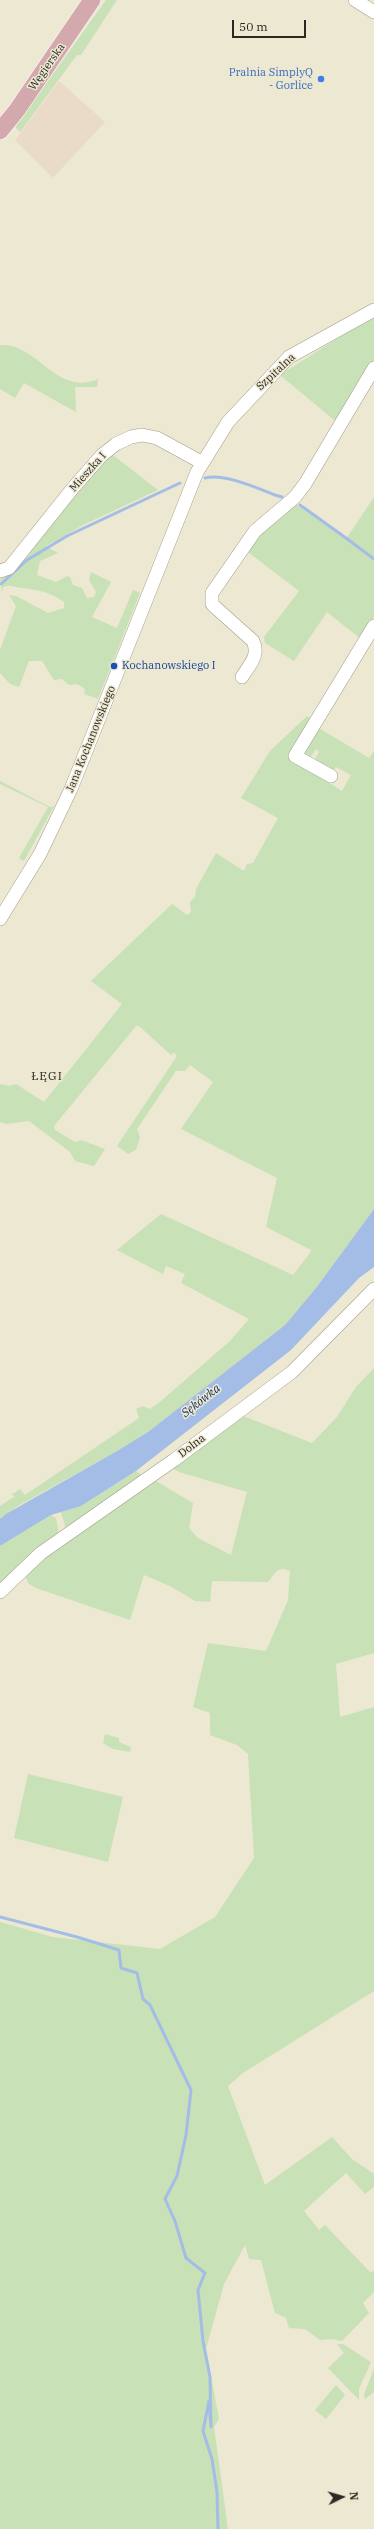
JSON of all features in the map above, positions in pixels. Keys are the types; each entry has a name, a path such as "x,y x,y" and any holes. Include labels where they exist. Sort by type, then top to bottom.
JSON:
{"main road":[{"name":"Węgierska","path":"0,131 21,104 92,0"}],"street":[{"path":"355,0 374,12"},
{"name":"Szpitalna","path":"201,462 228,422 289,357 374,310"},
{"path":"242,677 256,654 254,641 215,607 212,593 255,531 295,497 306,482 374,368"},
{"name":"Mieszka I","path":"0,571 9,568 73,488 116,444 142,435 157,438 201,462"},
{"name":"Jana Kochanowskiego","path":"0,919 37,860 71,789 201,462"},
{"path":"331,776 294,756 374,626"},
{"name":"Dolna","path":"0,1592 41,1553 168,1464 292,1372 374,1289"}],"shaded area":[{"path":"59,81 105,122 53,178 15,140"}],"green space":[{"path":"106,0 117,0 81,55 77,55 20,132 15,127"},
{"path":"374,315 374,363 339,424 280,375"},
{"path":"0,345 13,346 25,352 47,368 70,381 83,383 98,379 97,387 75,387 76,412 24,383 15,398 0,389"},
{"path":"109,452 158,490 83,525 46,546 58,553 40,561 37,575 56,582 67,576 70,577 73,585 82,588 87,598 94,597 96,592 89,580 91,572 111,582 92,617 117,628 133,590 140,593 98,699 84,694 85,689 77,684 69,685 62,679 54,680 42,661 29,661 19,687 10,684 0,673 0,650 16,606 9,595 16,596 48,613 64,608 64,602 44,592 12,586 3,587 2,593 0,578"},
{"path":"374,497 374,617 361,639 327,612 294,661 265,643 264,637 299,591 244,549 293,502 346,539"},
{"path":"307,716 311,719 290,755 330,778 328,782 342,791 351,775 336,767 333,772 316,763 315,759 319,752 316,749 311,757 305,756 303,750 317,727 369,758 374,751 374,1209 316,1288 285,1325 148,1432 18,1506 0,1519 0,1506 15,1496 11,1495 20,1489 25,1495 139,1418 136,1409 143,1406 150,1409 161,1401 230,1341 249,1319 181,1283 185,1274 166,1266 163,1274 117,1250 161,1214 293,1275 310,1253 311,1250 266,1227 277,1178 181,1129 213,1082 190,1065 185,1071 176,1071 137,1129 140,1137 136,1150 128,1154 117,1146 177,1056 174,1052 171,1055 139,1026 136,1026 54,1126 55,1130 75,1142 81,1140 105,1149 94,1166 75,1161 70,1152 29,1121 6,1124 0,1122 0,1084 9,1086 16,1084 44,1102 122,1004 91,981 172,904 187,915 191,912 190,902 195,897 196,889 216,853 244,871 247,864 253,863 278,818 241,798 270,751"},
{"path":"0,781 50,807 54,806 24,861 19,858 48,807 0,784"},
{"path":"374,1368 374,1653 336,1664 340,1717 374,1707 374,1991 243,2073 228,2086 265,2185 332,2137 352,2159 374,2174 374,2187 365,2194 346,2173 304,2211 319,2230 325,2225 371,2273 374,2270 374,2292 363,2303 369,2313 342,2341 332,2339 320,2340 305,2329 289,2328 286,2318 275,2313 261,2260 249,2259 245,2245 224,2284 206,2349 219,2419 214,2427 228,2529 101,2529 101,2527 100,2529 0,2529 0,1922 53,1937 160,1949 215,1917 254,1858 248,1754 237,1745 210,1735 210,1713 193,1707 208,1643 266,1651 288,1600 290,1571 282,1569 277,1571 268,1582 212,1581 210,1602 195,1601 172,1587 144,1575 130,1620 36,1588 29,1584 24,1574 28,1568 157,1474 156,1481 193,1503 189,1528 198,1538 231,1555 247,1492 179,1472 168,1466 238,1414 312,1443 337,1417 356,1387"},
{"path":"136,1471 142,1475 66,1529 61,1512 81,1506"},
{"path":"51,1515 56,1518 59,1535 0,1587 0,1546"},
{"path":"105,1734 119,1738 119,1742 131,1747 130,1752 113,1749 103,1743"},
{"path":"28,1774 123,1797 108,1862 14,1838"},
{"path":"337,2344 343,2344 371,2362 359,2389 359,2400 328,2368 344,2353"},
{"path":"374,2369 374,2392 365,2399 364,2394"},
{"path":"336,2385 345,2395 326,2419 315,2410"}],"water":[{"name":"Sękówka","path":"374,1209 374,1267 359,1278 291,1350 136,1471 81,1506 51,1515 0,1546 0,1519 6,1514 148,1432 285,1325 316,1288"}],"waterway":[{"path":"205,478 213,477 231,479 275,495"},
{"path":"1,584 27,560 67,536 180,483"},
{"path":"275,495 282,497"},
{"path":"300,505 346,538"},
{"path":"346,538 374,559"},
{"path":"0,1917 77,1937 119,1950 121,1968 137,1973 143,1999 150,2005 191,2090 186,2135 177,2176 165,2199 175,2221 186,2258 205,2273 198,2290 203,2341 210,2377 211,2427 209,2401 203,2431 212,2459 217,2492 218,2529"}],"place":[{"name":"Pralnia SimplyQ - Gorlice","path":"321,79"},
{"name":"Kochanowskiego I","path":"114,666"}],"district":[{"name":"ŁĘGI","path":"47,1077"}]}
